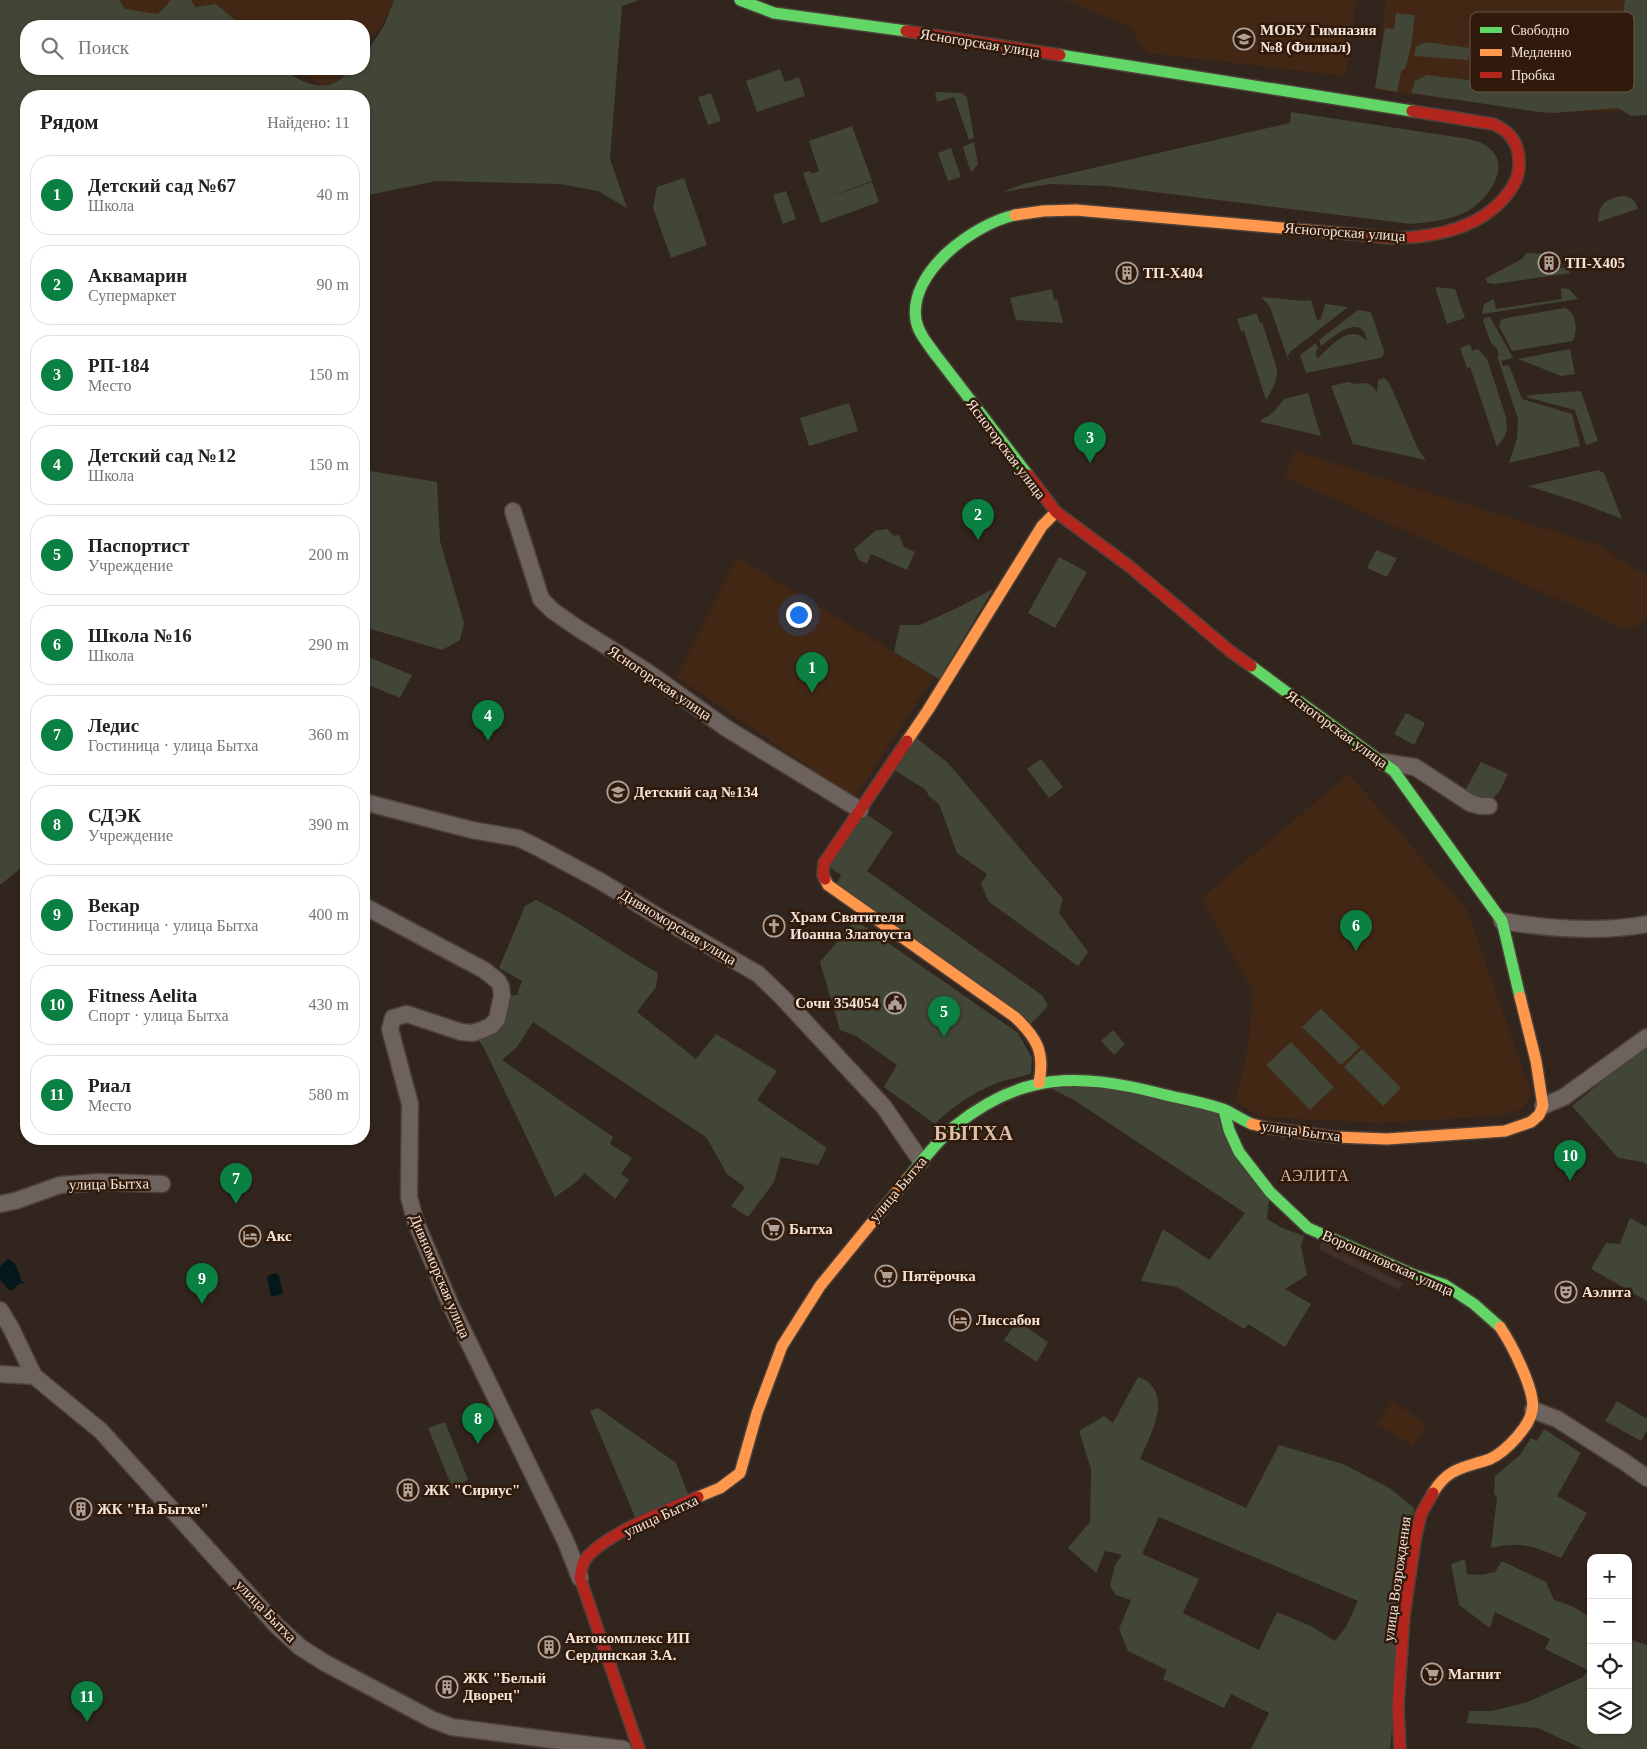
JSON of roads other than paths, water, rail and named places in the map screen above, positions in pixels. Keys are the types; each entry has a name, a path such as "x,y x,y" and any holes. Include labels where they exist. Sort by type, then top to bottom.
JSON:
{"street":[{"name":"Ясногорская улица","path":"740,0 774,13 939,36 1492,124 1502,127 1513,137 1518,146 1520,162 1514,185 1505,199 1491,212 1474,222 1450,230 1419,236 1396,238 1076,210 1028,212 990,222 967,235 946,253 926,281 916,305 916,320 919,329 935,354 1056,512 1082,533 1130,566 1230,651 1383,762 1398,776 1502,921 1536,1061 1544,1106"},
{"name":"Ясногорская улица","path":"513,512 541,599 553,610 578,629 646,671 726,728 860,810"},
{"name":"Ясногорская улица","path":"1039,1083 1042,1072 1042,1057 1038,1044 1027,1028 1015,1017 828,885 823,875 824,864 928,710 1042,526 1056,512"},
{"path":"1383,762 1415,767 1470,803 1489,806"},
{"name":"Дивноморская улица","path":"370,804 472,830 518,838 602,882 758,974 884,1106 921,1161"},
{"name":"Дивноморская улица","path":"370,909 422,935 484,970 498,980 501,987 502,996 497,1019 491,1026 473,1033 461,1032 407,1014 393,1018 391,1022 390,1029 410,1104 409,1197 415,1220 451,1306 566,1542 580,1578"},
{"path":"1502,921 1551,929 1625,928 1647,924"},
{"name":"улица Бытха","path":"580,1578 582,1566 587,1557 603,1544 638,1524 720,1488 740,1473 757,1413 782,1346 820,1286 921,1161 954,1128 979,1109 1006,1093 1039,1083 1064,1080 1104,1082 1133,1087 1224,1110 1250,1123 1269,1128 1335,1137 1387,1139 1506,1131 1531,1122 1539,1115 1544,1106 1564,1097 1646,1039"},
{"name":"Ворошиловская улица","path":"1224,1110 1229,1130 1239,1152 1270,1192 1308,1228 1414,1275 1445,1285 1498,1323 1519,1361 1532,1397 1533,1410"},
{"name":"улица Бытха","path":"0,1204 15,1201 60,1185 99,1182 162,1184"},
{"path":"0,1310 34,1376"},
{"path":"0,1374 34,1376"},
{"name":"улица Бытха","path":"34,1376 101,1430 277,1626 300,1647 325,1663 433,1720 452,1727 623,1749"},
{"path":"1533,1410 1557,1419 1647,1478"},
{"name":"улица Возрождения","path":"1400,1749 1398,1706 1404,1616 1415,1540 1421,1514 1438,1484 1452,1471 1492,1458 1508,1448 1528,1423 1533,1410"},
{"path":"580,1578 639,1749"}],"place":[{"name":"МОБУ Гимназия №8 (Филиал)","path":"1244,39"},
{"name":"ТП-Х405","path":"1549,263"},
{"name":"ТП-Х404","path":"1127,273"},
{"name":"РП-184","path":"1090,463"},
{"name":"Аквамарин","path":"978,540"},
{"name":"Детский сад №67","path":"812,693"},
{"name":"Детский сад №12","path":"488,741"},
{"name":"Детский сад №134","path":"618,792"},
{"name":"Храм Святителя Иоанна Златоуста","path":"774,926"},
{"name":"Школа №16","path":"1356,951"},
{"name":"Сочи 354054","path":"895,1003"},
{"name":"Паспортист","path":"944,1037"},
{"name":"Fitness Aelita","path":"1570,1181"},
{"name":"Ледис","path":"236,1204"},
{"name":"Бытха","path":"773,1229"},
{"name":"Акс","path":"250,1236"},
{"name":"Пятёрочка","path":"886,1276"},
{"name":"Аэлита","path":"1566,1292"},
{"name":"Векар","path":"202,1304"},
{"name":"Лиссабон","path":"960,1320"},
{"name":"СДЭК","path":"478,1444"},
{"name":"ЖК \"Сириус\"","path":"408,1490"},
{"name":"ЖК \"На Бытхе\"","path":"81,1509"},
{"name":"Автокомплекс ИП Сердинская З.А.","path":"549,1647"},
{"name":"Магнит","path":"1432,1674"},
{"name":"ЖК \"Белый Дворец\"","path":"447,1687"},
{"name":"Риал","path":"87,1722"}],"district":[{"name":"БЫТХА","path":"974,1133"},
{"name":"АЭЛИТА","path":"1315,1175"}]}
